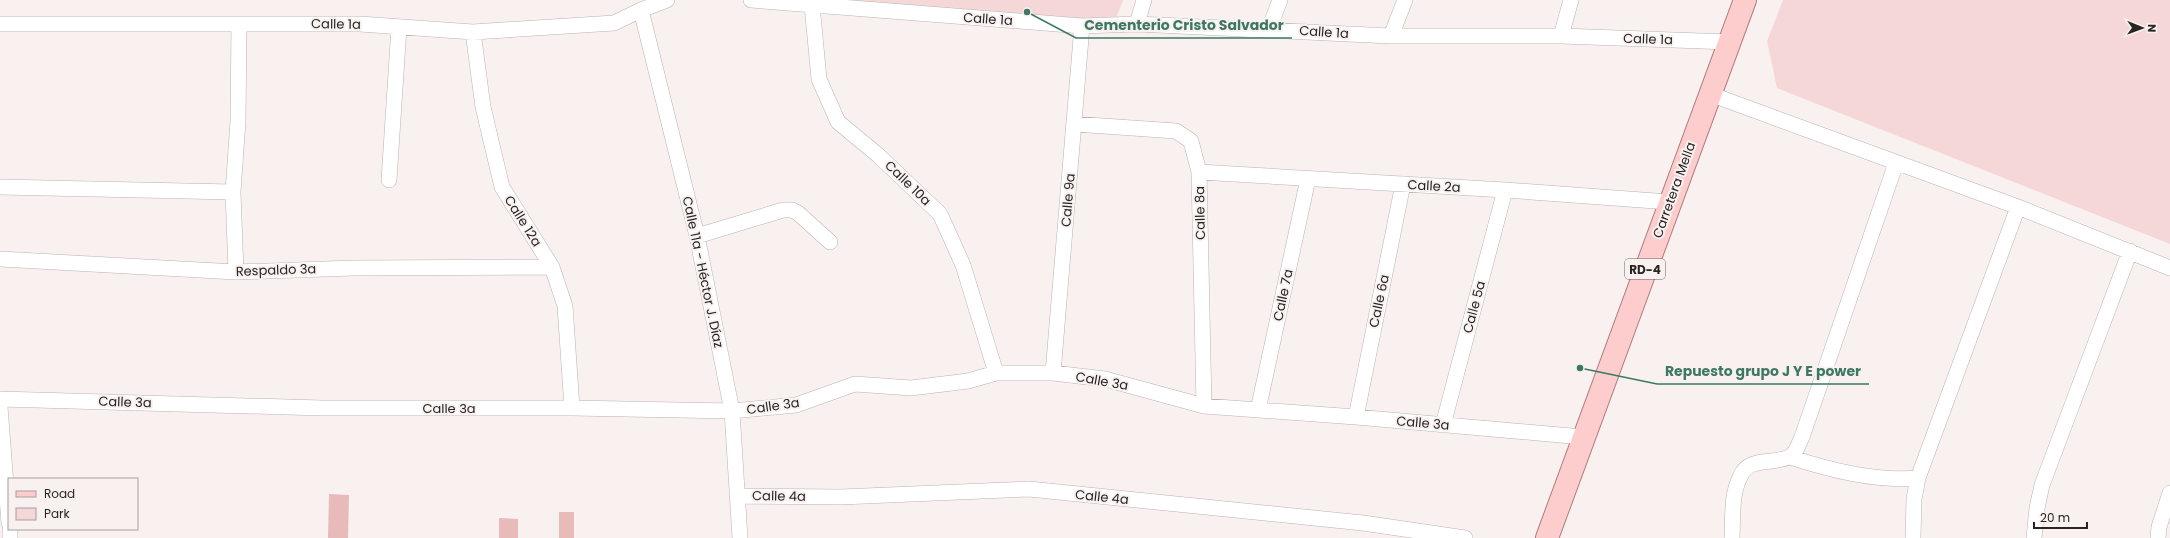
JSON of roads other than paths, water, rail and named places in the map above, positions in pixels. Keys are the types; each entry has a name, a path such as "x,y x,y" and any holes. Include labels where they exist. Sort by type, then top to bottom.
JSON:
{"main road":[{"name":"Carretera Mella","path":"1547,538 1669,202 1745,0"}],"street":[{"name":"Calle 1a","path":"0,24 360,24 473,32 614,23 667,0"},
{"name":"Calle 1a","path":"750,0 1082,26 1137,24 1269,29 1391,36 1561,36 1730,42"},
{"path":"1137,24 1144,0"},
{"path":"1269,29 1280,0"},
{"path":"1391,36 1405,0"},
{"path":"1561,36 1571,0"},
{"name":"Calle 10a","path":"812,6 819,79 838,122 878,155 940,214 963,265 996,373"},
{"name":"Calle 11a - Héctor J. Díaz","path":"641,10 697,236 732,411 740,538"},
{"path":"236,272 233,192 238,122 240,24"},
{"name":"Calle 9a","path":"1053,373 1082,26"},
{"path":"389,180 399,27"},
{"name":"Calle 12a","path":"473,32 483,107 502,187 552,267 564,306 572,408"},
{"path":"1710,94 2018,207 2170,268"},
{"name":"Calle 8a","path":"1074,124 1176,131 1190,141 1199,172 1204,406"},
{"path":"1790,457 1797,449 1802,437 1896,163"},
{"name":"Calle 2a","path":"1199,172 1505,190 1669,202"},
{"name":"Calle 7a","path":"1258,410 1308,179"},
{"name":"Calle 6a","path":"1356,417 1403,184"},
{"path":"0,187 233,192"},
{"name":"Calle 5a","path":"1443,425 1505,190"},
{"path":"1913,538 1914,499 1918,478 2018,207"},
{"path":"697,236 783,210 792,210 798,213 830,242"},
{"path":"2034,538 2037,508 2042,486 2130,251"},
{"name":"Respaldo 3a","path":"0,259 236,272 353,268 552,267"},
{"name":"Calle 3a","path":"0,399 322,408 572,408 732,411 796,405 855,384 911,388 968,382 996,373 1053,373 1105,379 1204,406 1356,417 1583,437"},
{"path":"0,407 8,510"},
{"path":"1732,538 1735,489 1740,476 1747,466 1757,462 1790,457 1817,466 1864,474 1903,479 1918,478"},
{"name":"Calle 4a","path":"737,496 841,497 1029,489 1363,523 1465,538"},
{"path":"2158,538 2159,528 2170,492"}],"place":[{"name":"Cementerio Cristo Salvador","path":"1027,12"},
{"name":"Repuesto grupo J Y E power","path":"1580,368"}]}
